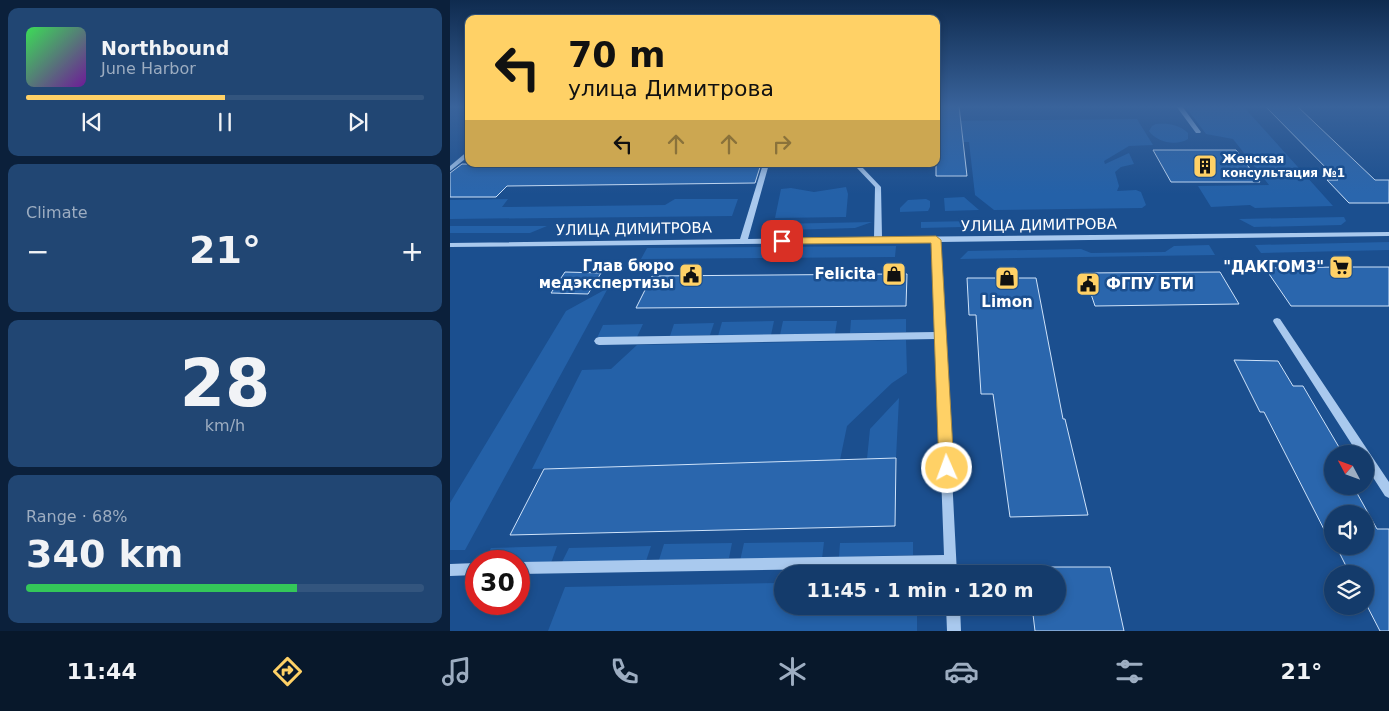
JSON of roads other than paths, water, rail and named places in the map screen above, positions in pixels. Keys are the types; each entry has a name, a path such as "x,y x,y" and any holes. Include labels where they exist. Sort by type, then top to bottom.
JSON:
{"street":[{"path":"450,169 465,156"},
{"path":"743,242 765,167"},
{"name":"УЛИЦА ДИМИТРОВА","path":"450,245 1389,234"},
{"path":"936,240 951,565"},
{"path":"1277,321 1358,445"},
{"path":"599,341 939,335"},
{"path":"1374,469 1389,492"},
{"path":"530,568 774,567"},
{"path":"450,570 465,569"},
{"path":"953,615 954,631"}],"lane":[{"path":"859,167 878,187 878,240"}],"place":[{"name":"Женская консультация №1","path":"1205,166"},
{"name":"\"ДАКГОМЗ\"","path":"1341,267"},
{"name":"Felicita","path":"894,274"},
{"name":"Глав бюро медэкспертизы","path":"691,275"},
{"name":"Limon","path":"1007,278"},
{"name":"ФГПУ БТИ","path":"1088,284"}]}
